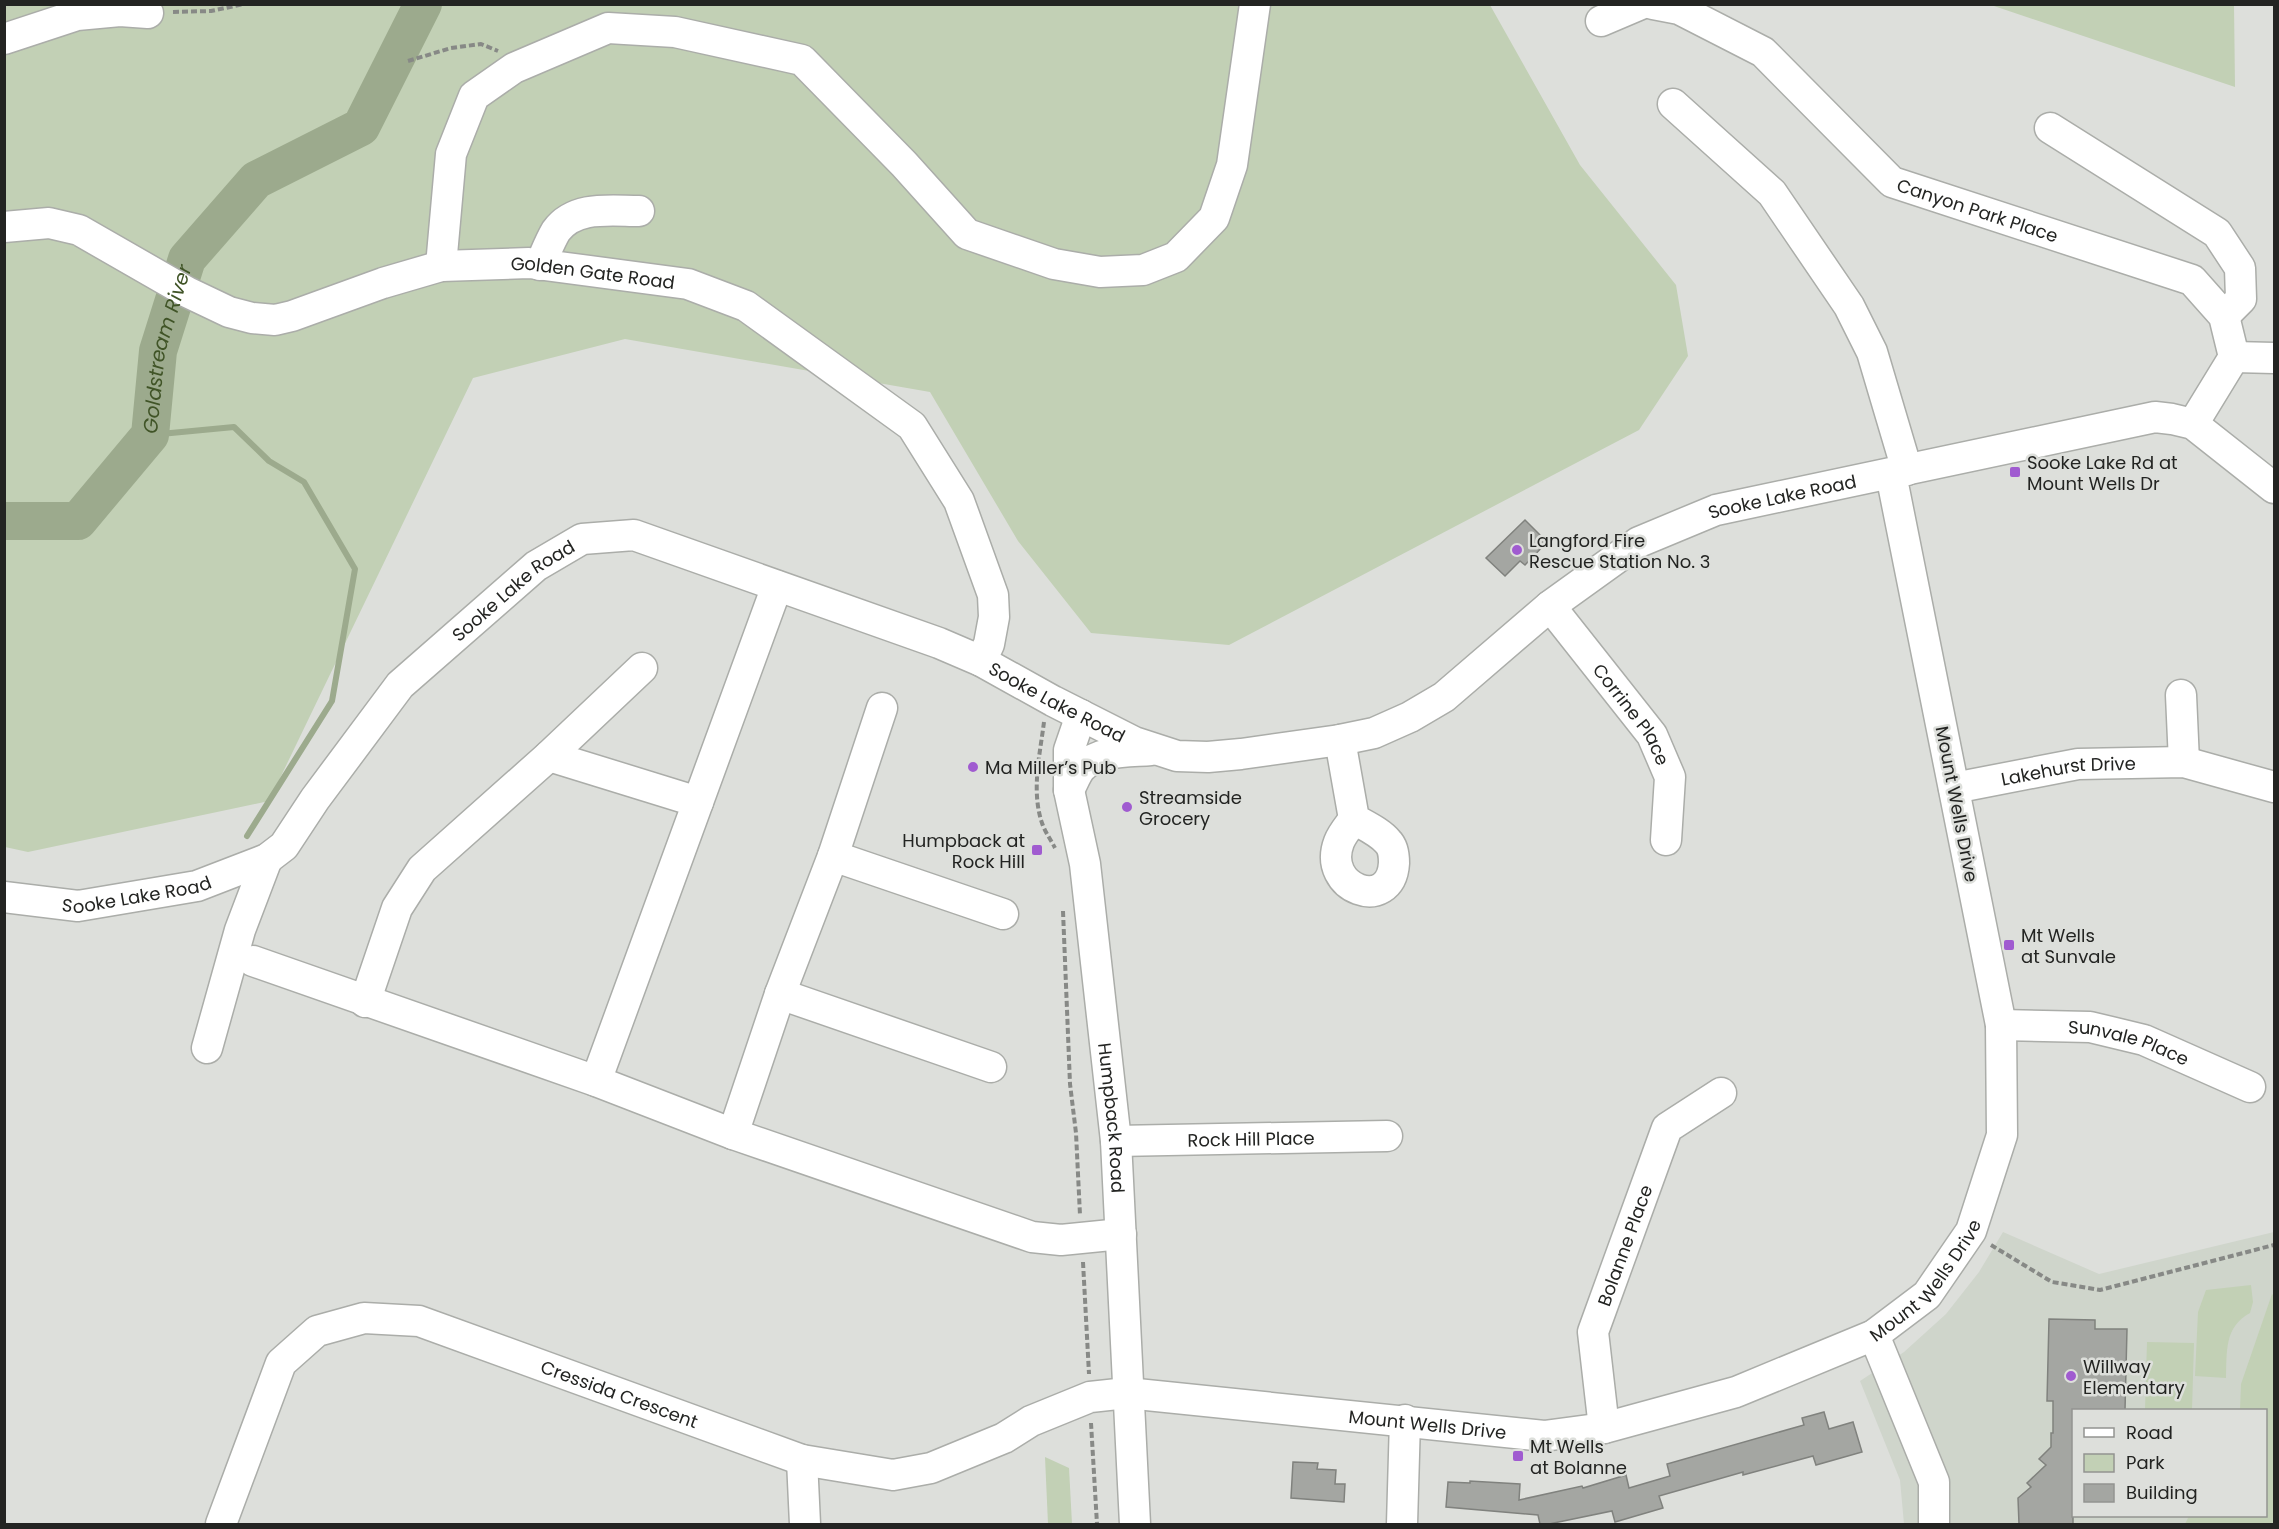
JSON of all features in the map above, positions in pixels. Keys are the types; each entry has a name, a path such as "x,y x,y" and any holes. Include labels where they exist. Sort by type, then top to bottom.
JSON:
{"street":[{"path":"441,266 451,154 474,96 514,68 608,28 675,32 802,60 904,164 967,234 1054,264 1100,272 1143,270 1176,257 1214,218 1232,165 1255,4"},
{"path":"1601,21 1641,4"},
{"name":"Canyon Park Place","path":"1653,4 1679,9 1763,52 1892,182 2192,279 2224,316 2234,357"},
{"path":"4,39 77,15 120,11 148,13"},
{"name":"Mount Wells Drive","path":"1127,1393 1544,1436 1604,1428 1736,1392 1874,1335 1927,1295 1971,1231 2002,1135 2001,1025 1954,788 1899,472 1872,352 1849,306 1772,193 1672,104"},
{"path":"2050,128 2217,233 2240,268 2241,299 2224,316"},
{"path":"540,265 556,231 570,218 594,210 639,211"},
{"name":"Golden Gate Road","path":"4,227 48,223 79,230 187,292 229,312 252,318 275,320 292,316 383,283 441,266 540,265 688,284 746,306 912,426 959,501 993,595 994,617 989,644 981,661"},
{"path":"2274,358 2234,357 2193,424 2274,488"},
{"name":"Sooke Lake Road","path":"4,897 78,906 197,886 267,859 284,846 315,799 400,686 536,566 582,539 634,535 939,643 981,661 1081,715 1154,750 1177,756 1208,757 1340,740 1374,733 1410,717 1444,697 1550,606 1639,542 1716,510 2155,417 2172,418 2193,424"},
{"path":"596,1082 777,586"},
{"name":"Corrine Place","path":"1550,606 1652,735 1670,777 1666,840"},
{"path":"365,1002 397,908 422,868 549,756 642,668"},
{"path":"2181,695 2184,762"},
{"path":"733,1134 780,994 833,856 882,708"},
{"name":"Humpback Road","path":"1081,715 1069,750 1069,790 1085,864 1116,1141 1135,1524"},
{"path":"1340,740 1354,819"},
{"path":"1069,790 1080,769 1097,757 1115,752 1154,750"},
{"path":"549,756 698,802"},
{"name":"Lakehurst Drive","path":"1954,788 2078,764 2184,762 2274,788"},
{"path":"833,856 1003,914"},
{"path":"207,1048 240,930 267,859"},
{"path":"253,961 596,1082 733,1134 1032,1237 1061,1240 1121,1234"},
{"path":"780,994 991,1067"},
{"name":"Sunvale Place","path":"2001,1025 2090,1027 2144,1040 2250,1087"},
{"name":"Bolanne Place","path":"1604,1428 1593,1332 1667,1128 1721,1093"},
{"name":"Rock Hill Place","path":"1116,1141 1386,1136"},
{"name":"Cressida Crescent","path":"221,1524 281,1363 317,1331 364,1318 419,1321 802,1460 893,1475 931,1468 1004,1438 1031,1421 1090,1397 1127,1393"},
{"path":"1874,1335 1934,1482 1934,1524"},
{"path":"1402,1524 1405,1420"},
{"path":"802,1460 805,1524"}],"path":[{"path":"148,13 211,11 244,4"},
{"path":"408,61 452,48 481,44 502,52 514,68"},
{"path":"1063,908 1070,1084 1076,1133 1097,1524"},
{"path":"1971,1231 2005,1255 2052,1282 2100,1290 2274,1245"}],"shaded area":[{"name":"Willway Elementary","path":"2003,1232 2099,1274 2274,1232 2274,1524 1904,1524 1900,1480 1860,1381 1904,1352 1946,1314 1979,1272"}],"green space":[{"path":"4,5 1490,5 1580,165 1676,285 1688,356 1639,430 1229,645 1091,633 1018,541 930,392 625,339 473,378 269,801 28,852 5,847"},
{"path":"1991,5 2234,5 2235,87"},
{"path":"2251,1285 2253,1302 2250,1313 2235,1325 2231,1333 2226,1378 2195,1376 2198,1312 2206,1290"},
{"path":"2272,1294 2274,1296 2274,1524 2185,1524 2188,1517 2267,1517 2267,1409 2240,1409 2241,1384"},
{"path":"2147,1342 2194,1343 2192,1409 2145,1409"},
{"path":"1045,1457 1069,1468 1072,1524 1048,1524"}],"building":[{"name":"Langford Fire Rescue Station No. 3","path":"1525,520 1547,542 1525,565 1520,561 1505,576 1486,558"},
{"path":"2049,1319 2095,1320 2095,1329 2127,1329 2125,1409 2072,1409 2073,1524 2019,1524 2018,1498 2031,1487 2027,1483 2046,1465 2039,1459 2051,1447 2053,1401 2047,1401"},
{"path":"1824,1412 1829,1429 1853,1422 1862,1452 1816,1465 1813,1456 1743,1475 1743,1472 1659,1496 1663,1508 1615,1522 1612,1511 1540,1524 1538,1515 1446,1507 1448,1482 1520,1484 1519,1500 1582,1486 1583,1488 1626,1475 1629,1488 1670,1476 1667,1464 1804,1425 1802,1418"},
{"path":"1293,1462 1318,1463 1317,1469 1336,1470 1335,1484 1345,1484 1344,1502 1291,1498"}],"waterway":[{"name":"Goldstream River","path":"4,521 78,521 150,435 158,351 187,259 256,180 361,127 423,4"},
{"path":"150,435 234,427 269,461 304,482 355,569 332,701 247,836"}],"place":[{"name":"Sooke Lake Rd at Mount Wells Dr","path":"2015,472"},
{"name":"Langford Fire Rescue Station No. 3","path":"1517,550"},
{"name":"Ma Miller’s Pub","path":"973,767"},
{"name":"Streamside Grocery","path":"1127,807"},
{"name":"Humpback at Rock Hill","path":"1037,850"},
{"name":"Mt Wells at Sunvale","path":"2009,945"},
{"name":"Willway Elementary","path":"2071,1376"},
{"name":"Mt Wells at Bolanne","path":"1518,1456"}]}
